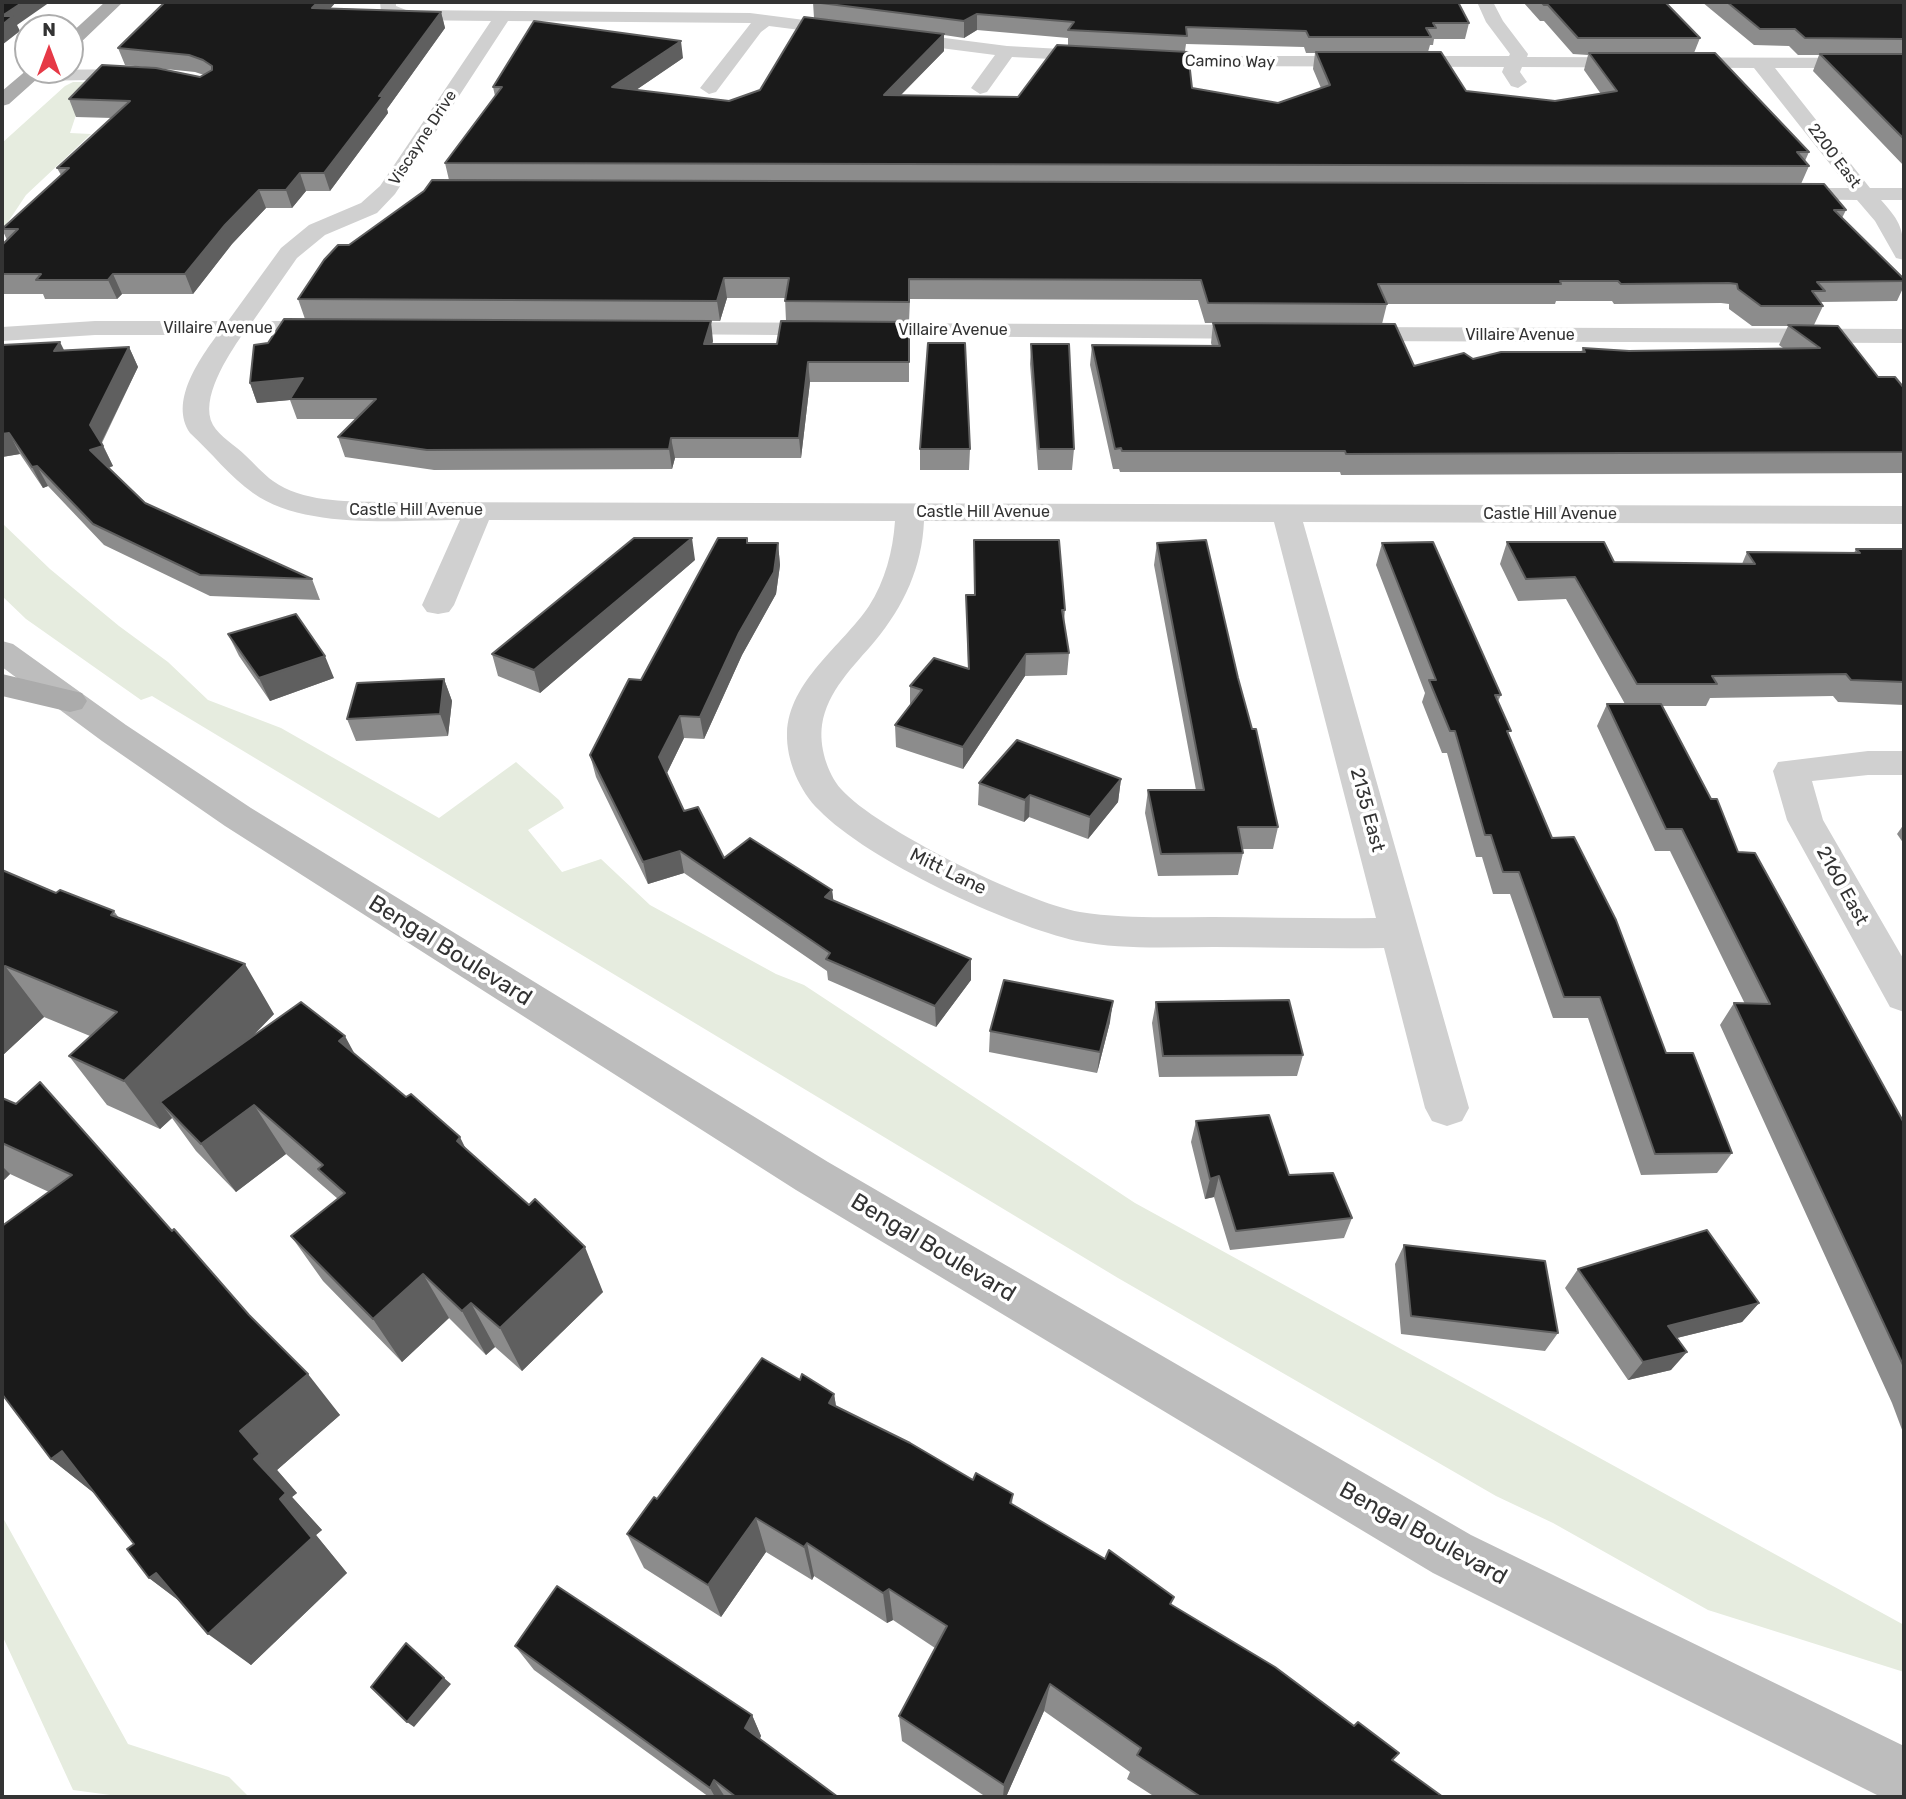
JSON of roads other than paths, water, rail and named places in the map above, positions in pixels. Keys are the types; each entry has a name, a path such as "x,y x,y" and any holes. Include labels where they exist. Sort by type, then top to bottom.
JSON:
{"main road":[{"path":"84,30 115,2"},
{"path":"2,100 21,84"},
{"name":"Bengal Boulevard","path":"2,651 238,817 812,1176 1452,1553 1904,1777"},
{"path":"2,685 70,701"}],"street":[{"path":"1485,2 1495,22 1519,54 1511,72 1524,89"},
{"name":"Camino Way","path":"390,7 403,15 712,16 767,19 1007,51 1248,71 1515,64 1904,63"},
{"name":"Viscayne Drive","path":"236,328 289,253 301,241 317,230 369,208 399,190 503,15"},
{"path":"709,88 755,28 767,19"},
{"path":"980,88 1007,51"},
{"name":"2200 East","path":"1759,63 1885,218 1904,253"},
{"path":"84,73 167,75"},
{"path":"1760,194 1904,194"},
{"name":"Villaire Avenue","path":"2,334 95,328 361,328"},
{"name":"Castle Hill Avenue","path":"236,328 213,359 201,384 197,408 200,427 263,487 293,502 332,509 1904,515"},
{"name":"Villaire Avenue","path":"637,329 1295,333"},
{"name":"Villaire Avenue","path":"1322,333 1904,336"},
{"path":"438,605 478,510"},
{"name":"Mitt Lane","path":"910,512 906,558 895,589 876,619 828,676 811,703 805,727 809,764 829,801 871,834 1027,912 1075,926 1140,932 1400,933"},
{"name":"2135 East","path":"1286,513 1447,1108"},
{"name":"2160 East","path":"1904,763 1868,763 1791,771 1805,820 1904,996"}]}
